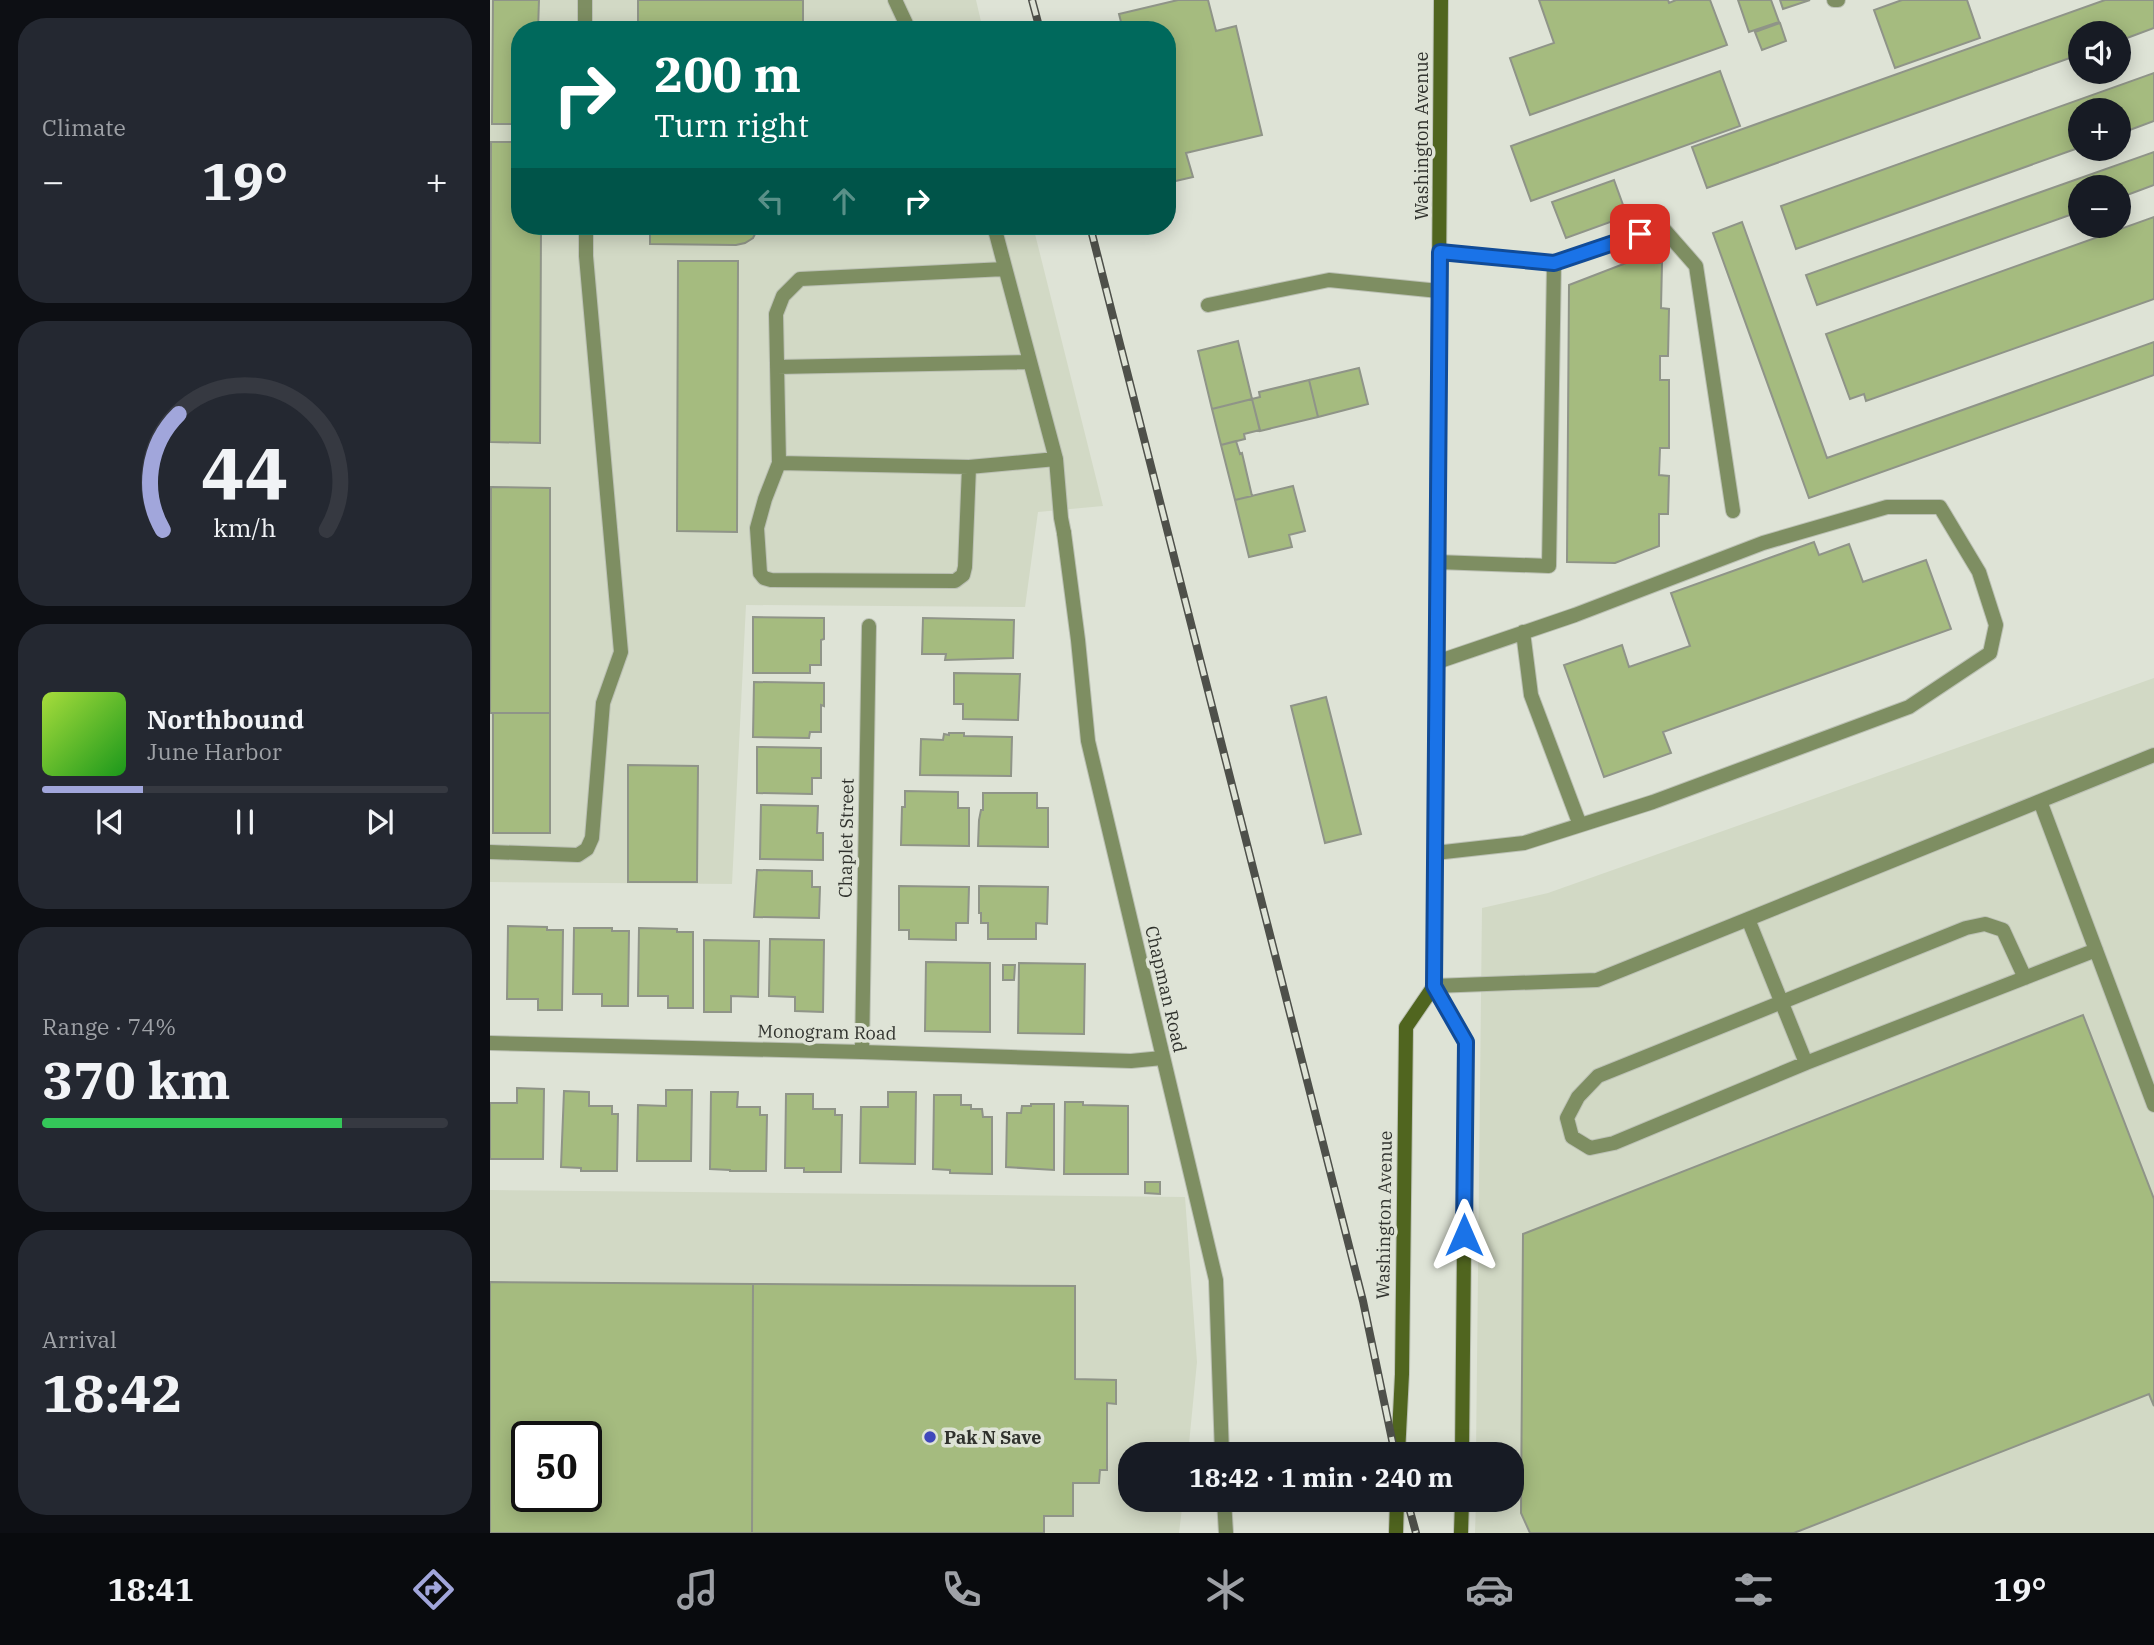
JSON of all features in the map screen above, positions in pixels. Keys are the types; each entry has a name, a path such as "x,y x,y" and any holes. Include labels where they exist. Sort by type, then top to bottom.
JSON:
{"main road":[{"name":"Washington Avenue","path":"1399,1442 1402,1374 1406,1027 1434,986 1441,0"},
{"path":"1434,986 1466,1042 1462,1442"},
{"path":"1396,1533 1397,1512"},
{"path":"1461,1533 1462,1512"}],"street":[{"path":"585,0 586,21"},
{"path":"895,0 905,21"},
{"path":"1440,252 1554,263 1661,226 1696,266 1733,511"},
{"path":"490,852 578,855 587,849 592,838 603,703 621,652 587,270 586,235"},
{"name":"Chapman Road","path":"996,235 1056,459 1061,518 1079,640 1088,741 1216,1280 1222,1442"},
{"path":"1437,562 1549,566 1554,263"},
{"path":"969,467 965,566 963,575 956,582 771,580 760,573 757,528 779,463 776,314 783,296 800,279 1005,269"},
{"path":"1208,305 1329,280 1439,291"},
{"path":"777,367 1030,362"},
{"path":"779,463 969,467 1056,459"},
{"path":"1435,852 1524,843 1653,802 1909,707 1990,653 1996,625 1979,572 1940,507 1887,507 1763,543 1575,615 1437,662"},
{"name":"Chaplet Street","path":"862,1052 869,626"},
{"path":"1523,632 1531,695 1580,825"},
{"path":"1434,986 1597,980 2154,755"},
{"path":"2040,801 2154,1105"},
{"path":"1748,919 1806,1063"},
{"path":"2025,978 2003,930 1985,924 1966,928 1598,1076 1578,1097 1567,1118 1572,1137 1590,1148 1614,1143 1806,1063 2025,978 2096,950"},
{"name":"Monogram Road","path":"490,1043 1131,1061 1162,1058"},
{"path":"1225,1512 1226,1533"}],"shaded area":[{"path":"490,0 976,0 981,21 511,21 511,235 1035,235 1103,506 1038,512 1025,607 746,605 732,884 490,882"},
{"path":"2154,678 2154,1533 1475,1533 1476,1512 1524,1512 1524,1442 1476,1442 1482,908 1548,893"},
{"path":"490,1190 1185,1197 1197,1362 1189,1442 1118,1442 1118,1512 1182,1512 1179,1533 490,1533"}],"building":[{"path":"493,0 539,0 538,21 511,21 511,124 492,124"},
{"path":"638,0 803,0 803,21 638,21"},
{"path":"1178,0 1208,0 1216,31 1236,26 1262,135 1186,153 1193,177 1176,181 1176,21 1121,21 1119,14"},
{"path":"1539,0 1668,0 1669,3 1676,0 1710,0 1727,45 1530,115 1510,58 1554,43"},
{"path":"1738,0 1771,0 1779,22 1749,32"},
{"path":"1780,0 1810,0 1783,9"},
{"path":"1902,0 1967,0 1980,38 1895,68 1874,10"},
{"path":"2105,0 2154,0 2154,28 2131,37 2131,21 2068,21 2068,59 1707,188 1692,147"},
{"path":"1780,23 1786,41 1762,50 1755,32"},
{"path":"1720,71 1740,126 1531,201 1511,146"},
{"path":"2154,73 2154,121 2131,130 2131,98 2084,98 2123,84 2131,84 2131,81"},
{"path":"2068,104 2068,152 1796,249 1781,206"},
{"path":"491,142 511,142 511,235 541,235 540,443 490,442"},
{"path":"2154,152 2154,185 2131,194 2131,175 2089,175 2131,161"},
{"path":"1614,180 1627,216 1566,238 1552,202"},
{"path":"2068,182 2068,216 1817,305 1806,275"},
{"path":"2154,217 2154,299 1866,401 1864,394 1850,399 1826,334 2095,238 2131,238 2131,225"},
{"path":"1742,222 1827,458 2154,342 2154,375 1809,498 1713,233"},
{"path":"650,235 754,235 745,243 736,245 650,244"},
{"path":"678,261 738,261 737,532 677,531"},
{"path":"1626,263 1662,263 1661,308 1669,309 1668,356 1660,356 1660,380 1669,380 1669,448 1660,448 1659,475 1669,476 1668,514 1659,514 1659,546 1615,563 1567,562 1569,285"},
{"path":"1238,341 1252,399 1212,409 1198,351"},
{"path":"1359,368 1368,404 1318,417 1309,380"},
{"path":"1309,380 1318,417 1260,431 1252,399 1260,397 1259,392"},
{"path":"1252,399 1260,430 1244,434 1245,439 1221,445 1212,409"},
{"path":"1236,441 1240,454 1242,453 1252,496 1235,500 1221,445"},
{"path":"1293,486 1305,531 1289,535 1292,547 1249,557 1235,500"},
{"path":"491,487 550,488 550,713 490,713"},
{"path":"1814,542 1819,555 1849,544 1863,582 1926,560 1951,629 1663,732 1671,753 1604,777 1564,665 1622,645 1629,667 1690,646 1671,593"},
{"path":"753,617 824,618 821,665 810,665 810,673 753,673"},
{"path":"923,618 1014,620 1013,658 945,660 946,654 922,654"},
{"path":"954,673 1020,674 1018,720 963,719 963,704 954,704"},
{"path":"754,682 824,683 821,732 810,732 809,738 753,737"},
{"path":"1326,697 1361,834 1325,843 1291,706"},
{"path":"493,713 550,713 550,833 493,833"},
{"path":"944,734 1012,737 1011,776 920,775 921,739 943,740"},
{"path":"757,747 821,748 821,778 812,778 812,794 757,793"},
{"path":"628,765 698,766 697,882 628,882"},
{"path":"905,791 958,792 958,808 969,808 969,846 901,845"},
{"path":"983,793 1037,793 1037,808 1048,808 1048,847 978,846"},
{"path":"761,805 818,806 817,833 823,833 823,860 760,859"},
{"path":"757,870 812,871 812,887 820,887 819,918 754,917"},
{"path":"899,886 969,887 968,923 956,923 956,940 909,939 909,930 899,930"},
{"path":"979,886 1048,887 1047,924 1036,923 1036,939 988,939 988,923 981,923 979,913"},
{"path":"508,926 563,930 562,1010 538,1010 538,999 507,999"},
{"path":"574,928 629,931 628,1006 602,1006 602,994 573,994"},
{"path":"639,928 693,932 693,1008 668,1008 668,996 638,996"},
{"path":"770,939 824,940 823,1012 795,1011 795,997 769,996"},
{"path":"704,940 759,941 758,997 731,996 731,1012 704,1012"},
{"path":"926,962 990,963 990,1032 925,1031"},
{"path":"1019,963 1085,964 1084,1034 1018,1033"},
{"path":"1003,965 1015,965 1014,980 1003,980"},
{"path":"2083,1015 2154,1199 2154,1406 2149,1394 1794,1533 1530,1533 1521,1513 1524,1512 1524,1442 1522,1442 1523,1234"},
{"path":"517,1088 544,1089 543,1159 490,1159 490,1103 517,1103"},
{"path":"666,1090 692,1090 691,1161 637,1161 638,1105 666,1106"},
{"path":"564,1091 589,1092 589,1106 612,1106 612,1114 618,1114 617,1171 581,1171 581,1168 561,1167"},
{"path":"711,1092 738,1092 737,1107 760,1107 760,1115 767,1115 766,1171 710,1169"},
{"path":"888,1092 916,1092 915,1164 860,1163 861,1107 888,1107"},
{"path":"786,1094 813,1094 813,1109 835,1109 835,1115 842,1115 841,1172 804,1172 804,1168 785,1168"},
{"path":"934,1095 961,1095 961,1105 982,1109 983,1117 992,1117 992,1174 950,1173 950,1170 933,1169"},
{"path":"1065,1102 1128,1106 1128,1174 1064,1174"},
{"path":"1054,1104 1054,1170 1006,1167 1007,1113 1021,1113 1022,1106"},
{"path":"1145,1182 1160,1182 1160,1194 1145,1193"},
{"path":"490,1282 753,1284 752,1533 490,1533"},
{"name":"Pak N Save","path":"753,1284 1075,1286 1075,1379 1116,1380 1116,1404 1107,1403 1107,1470 1100,1470 1099,1483 1073,1483 1073,1516 1044,1516 1044,1533 752,1533"}],"railway":[{"path":"1032,0 1038,21"},
{"path":"1092,235 1363,1301 1392,1442"},
{"path":"1410,1512 1416,1533"}],"place":[{"name":"Pak N Save","path":"930,1437"}],"route":[{"path":"1464,1235 1466,1042 1434,986 1440,252 1554,263 1640,234"}]}
